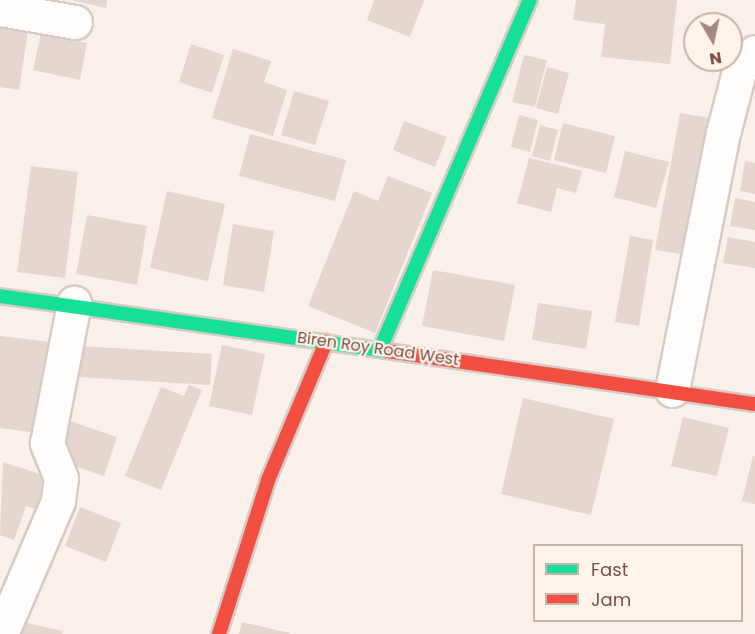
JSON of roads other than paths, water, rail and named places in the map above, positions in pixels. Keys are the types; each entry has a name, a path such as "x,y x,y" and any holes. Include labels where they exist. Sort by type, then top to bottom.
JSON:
{"main road":[{"path":"381,347 530,0"},
{"name":"Biren Roy Road West","path":"0,296 74,303 755,404"},
{"path":"219,634 268,480 326,342"}],"street":[{"path":"0,9 75,22"},
{"path":"672,390 723,133 741,64 755,52"},
{"path":"1,634 58,501 61,478 47,443 74,303"}]}
